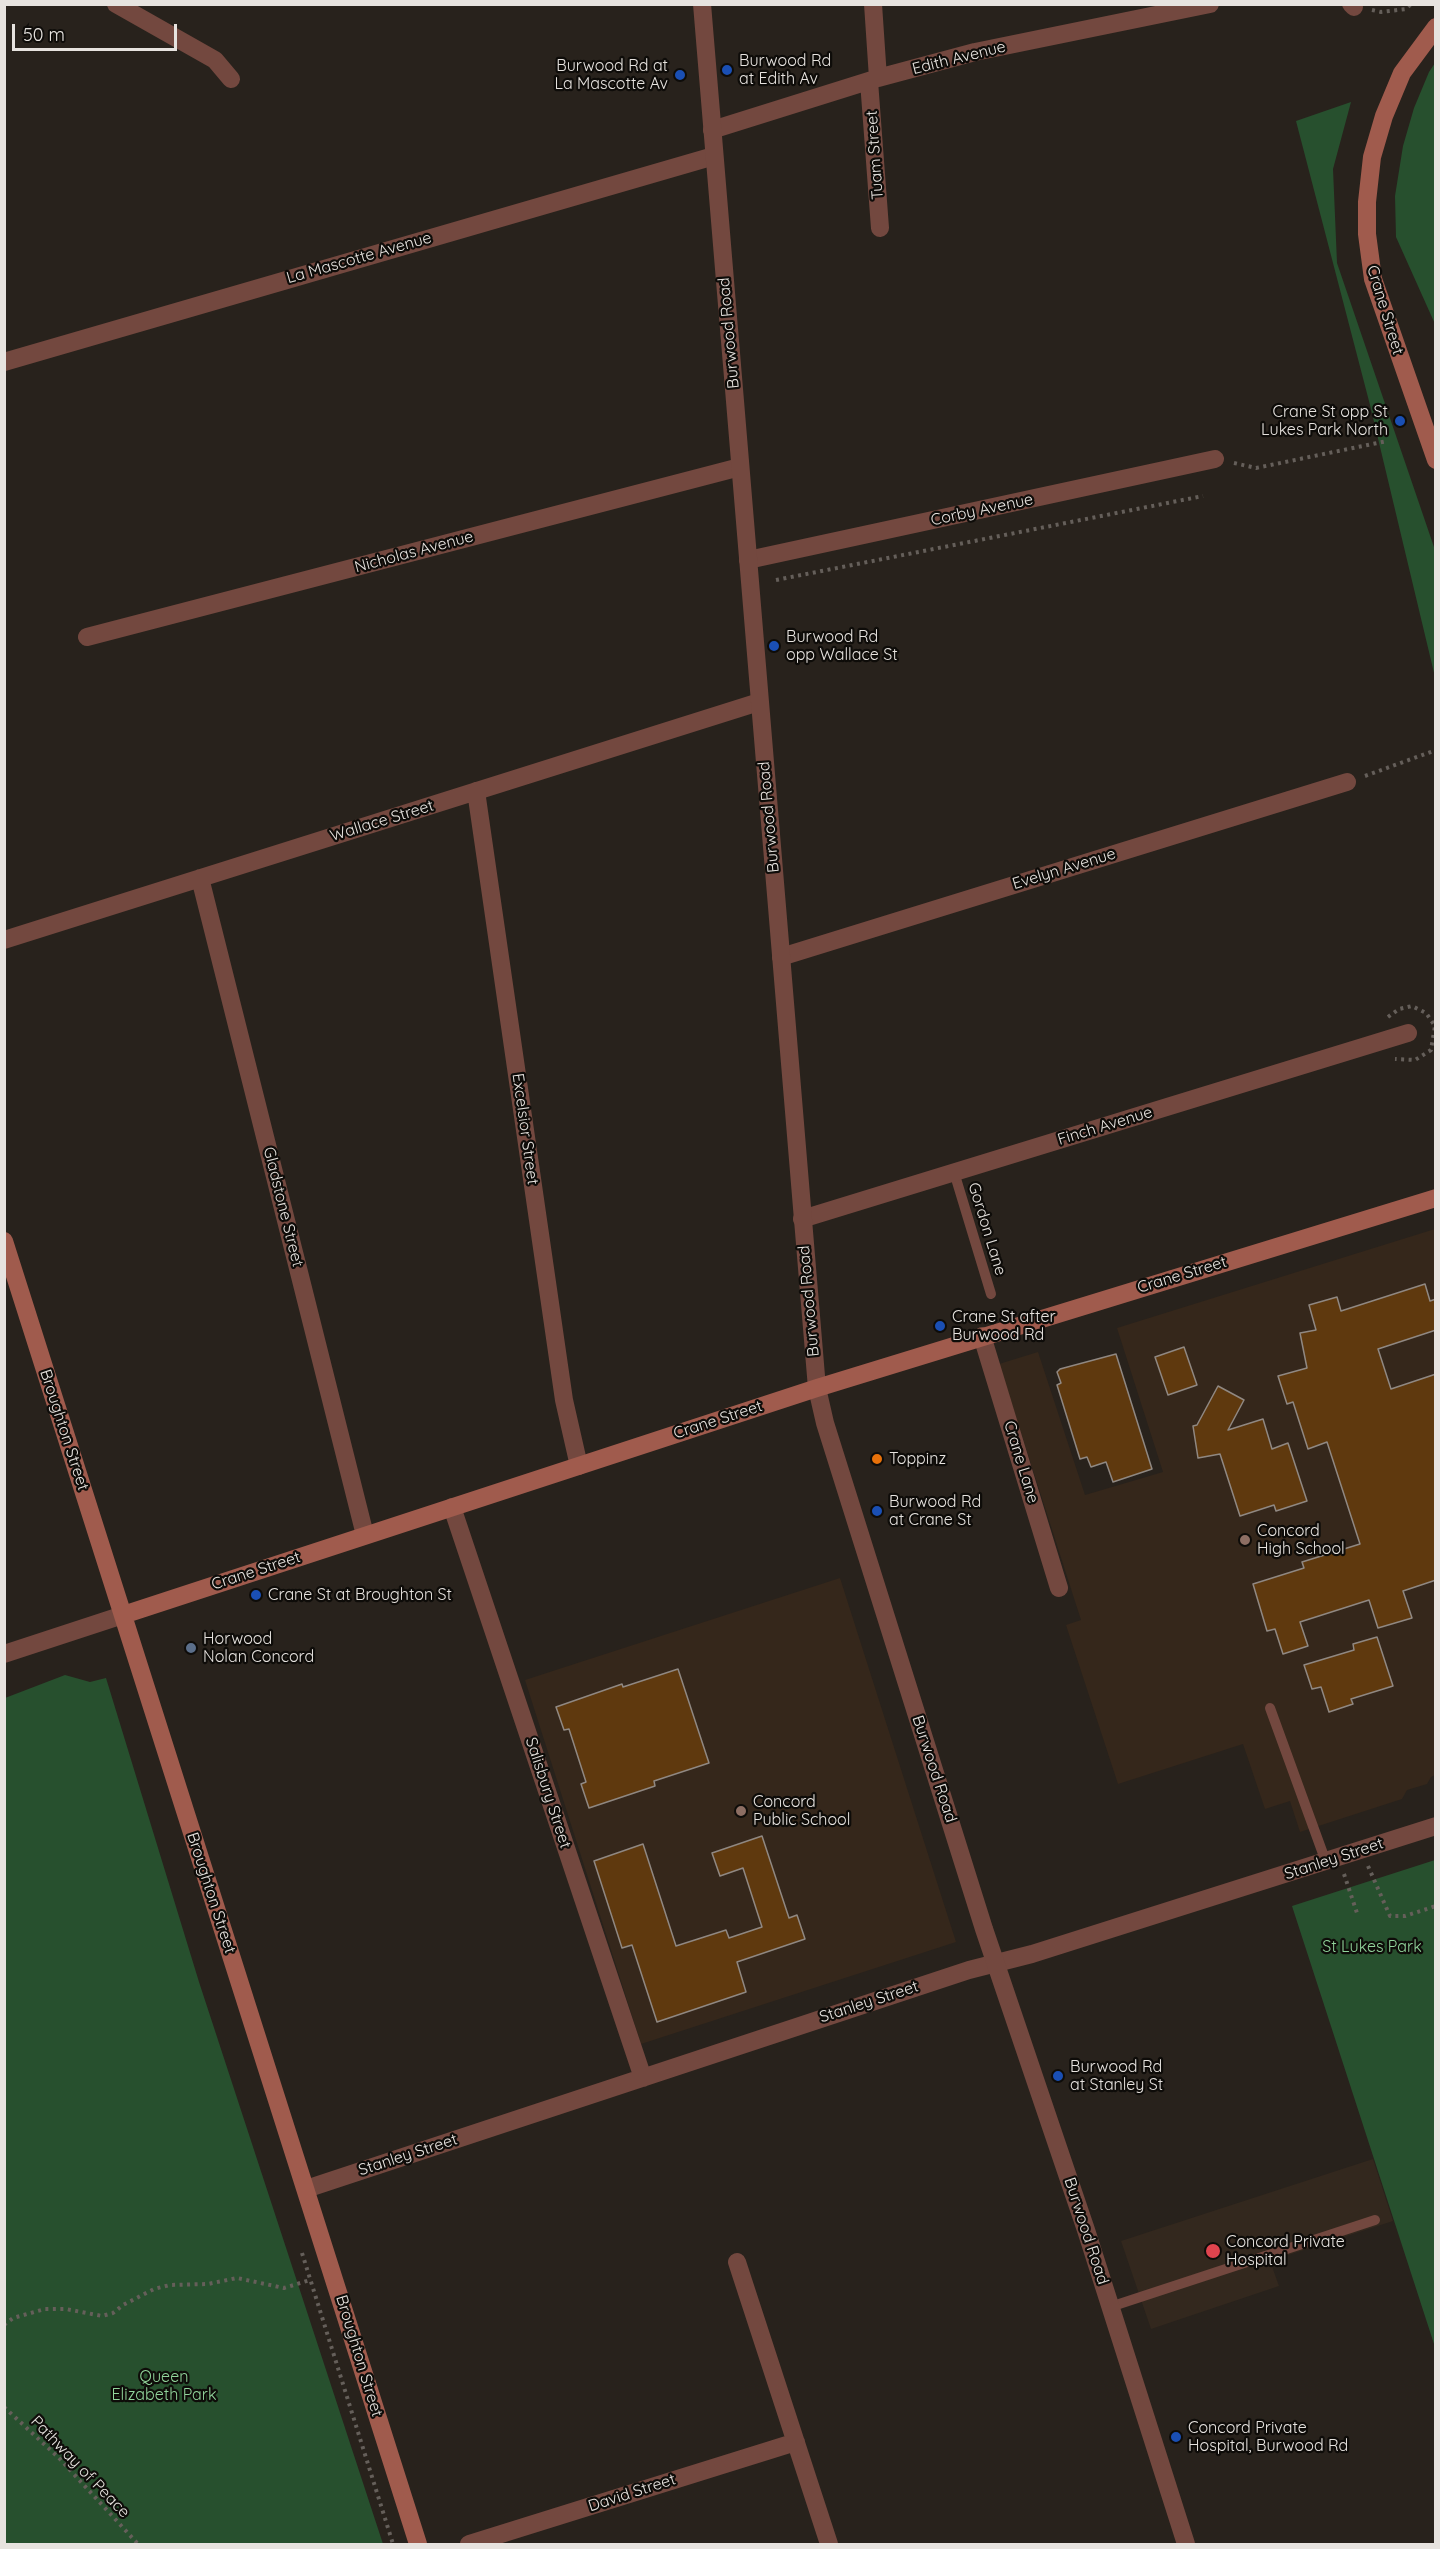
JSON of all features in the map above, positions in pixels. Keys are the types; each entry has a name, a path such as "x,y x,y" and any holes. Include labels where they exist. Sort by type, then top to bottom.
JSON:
{"main road":[{"name":"Crane Street","path":"1436,27 1402,73 1384,116 1372,157 1367,202 1367,234 1373,279 1436,460"},
{"name":"Crane Street","path":"123,1615 817,1388 1436,1198"},
{"name":"Broughton Street","path":"4,1241 418,2544"}],"street":[{"path":"116,4 215,60 231,80"},
{"name":"Burwood Road","path":"702,4 817,1388 825,1424 996,1963 1186,2544"},
{"name":"Tuam Street","path":"873,4 873,80 880,228"},
{"name":"Edith Avenue","path":"712,130 873,80 975,52 1210,4"},
{"name":"La Mascotte Avenue","path":"4,362 714,156"},
{"name":"Corby Avenue","path":"748,560 1215,459"},
{"name":"Nicholas Avenue","path":"87,637 740,467"},
{"name":"Wallace Street","path":"4,939 759,702"},
{"name":"Evelyn Avenue","path":"781,957 1347,782"},
{"name":"Excelsior Street","path":"476,791 564,1400 579,1466"},
{"name":"Gladstone Street","path":"200,878 365,1535"},
{"name":"Finch Avenue","path":"802,1219 1408,1033"},
{"name":"Crane Lane","path":"982,1336 1059,1588"},
{"name":"Salisbury Street","path":"452,1507 644,2078"},
{"name":"Crane Street","path":"4,1654 123,1615"},
{"name":"Stanley Street","path":"306,2188 969,1970 1362,1851 1436,1826"},
{"path":"737,2262 829,2544"},
{"name":"David Street","path":"469,2544 796,2442"}],"lane":[{"name":"Gordon Lane","path":"954,1172 991,1294"},
{"path":"1270,1708 1332,1860"},
{"path":"1110,2307 1376,2220"}],"path":[{"path":"1352,5 1381,12 1406,9 1411,4"},
{"path":"1215,459 1256,468 1387,441"},
{"path":"776,580 1203,496"},
{"path":"1347,782 1436,750"},
{"path":"1426,1013 1434,1026 1431,1050"},
{"path":"1362,1851 1390,1916 1405,1916 1436,1906"},
{"path":"1332,1860 1357,1912"},
{"path":"4,2325 13,2318 45,2309 66,2309 102,2316 113,2313 123,2304 154,2289 170,2284 208,2284 237,2278 284,2288 310,2280"},
{"name":"Pathway of Peace","path":"4,2407 59,2458 138,2544"}],"shaded area":[{"name":"Concord High School","path":"1435,1229 1435,1775 1427,1784 1407,1790 1402,1799 1300,1832 1290,1801 1265,1809 1243,1744 1118,1784 1066,1625 1081,1620 999,1364 1038,1352 1085,1495 1163,1472 1117,1328"},
{"name":"Concord Public School","path":"840,1578 956,1942 641,2044 525,1680"},
{"name":"Concord Private Hospital","path":"1373,2159 1393,2221 1270,2261 1279,2286 1151,2329 1121,2241"}],"green space":[{"path":"1435,63 1435,324 1396,237 1395,196 1403,146 1414,108"},
{"path":"1351,102 1333,169 1337,263 1435,550 1435,677 1370,405 1296,121"},
{"name":"Queen Elizabeth Park","path":"65,1675 90,1682 106,1678 199,1982 383,2544 5,2544 5,1698"},
{"name":"St Lukes Park","path":"1436,1860 1435,2347 1292,1906"}],"building":[{"path":"1425,1284 1430,1301 1436,1299 1436,1330 1378,1349 1391,1389 1436,1374 1436,1580 1403,1591 1412,1618 1378,1628 1369,1600 1300,1622 1308,1646 1283,1654 1275,1629 1267,1631 1253,1584 1304,1568 1302,1562 1360,1544 1327,1442 1308,1449 1293,1402 1287,1404 1278,1376 1307,1368 1300,1333 1316,1330 1309,1305 1337,1297 1341,1311"},
{"path":"1184,1347 1197,1385 1168,1395 1155,1357"},
{"path":"1116,1354 1152,1469 1113,1482 1106,1462 1091,1467 1087,1457 1080,1459 1057,1385 1061,1383 1057,1372 1060,1369"},
{"path":"1218,1386 1244,1400 1228,1430 1263,1419 1272,1449 1288,1443 1307,1501 1276,1511 1274,1505 1240,1516 1220,1454 1198,1458 1193,1426 1197,1425"},
{"path":"1377,1637 1393,1686 1351,1699 1353,1704 1329,1712 1321,1687 1312,1689 1304,1665 1354,1650 1353,1644"},
{"path":"678,1669 709,1763 654,1781 655,1786 589,1808 581,1784 586,1782 569,1729 564,1730 556,1707 622,1684 623,1687"},
{"path":"762,1836 789,1918 797,1915 805,1939 737,1962 746,1992 657,2022 632,1945 622,1948 594,1861 643,1844 676,1946 726,1930 729,1938 762,1927 743,1868 720,1876 712,1853"}],"place":[{"name":"Burwood Rd at Edith Av","path":"727,70"},
{"name":"Burwood Rd at La Mascotte Av","path":"680,75"},
{"name":"Crane St opp St Lukes Park North","path":"1400,421"},
{"name":"Burwood Rd opp Wallace St","path":"774,646"},
{"name":"Crane St after Burwood Rd","path":"940,1326"},
{"name":"Toppinz","path":"877,1459"},
{"name":"Burwood Rd at Crane St","path":"877,1511"},
{"name":"Concord High School","path":"1245,1540"},
{"name":"Crane St at Broughton St","path":"256,1595"},
{"name":"Horwood Nolan Concord","path":"191,1648"},
{"name":"Concord Public School","path":"741,1811"},
{"name":"Burwood Rd at Stanley St","path":"1058,2076"},
{"name":"Concord Private Hospital","path":"1213,2251"},
{"name":"Concord Private Hospital, Burwood Rd","path":"1176,2437"}]}
